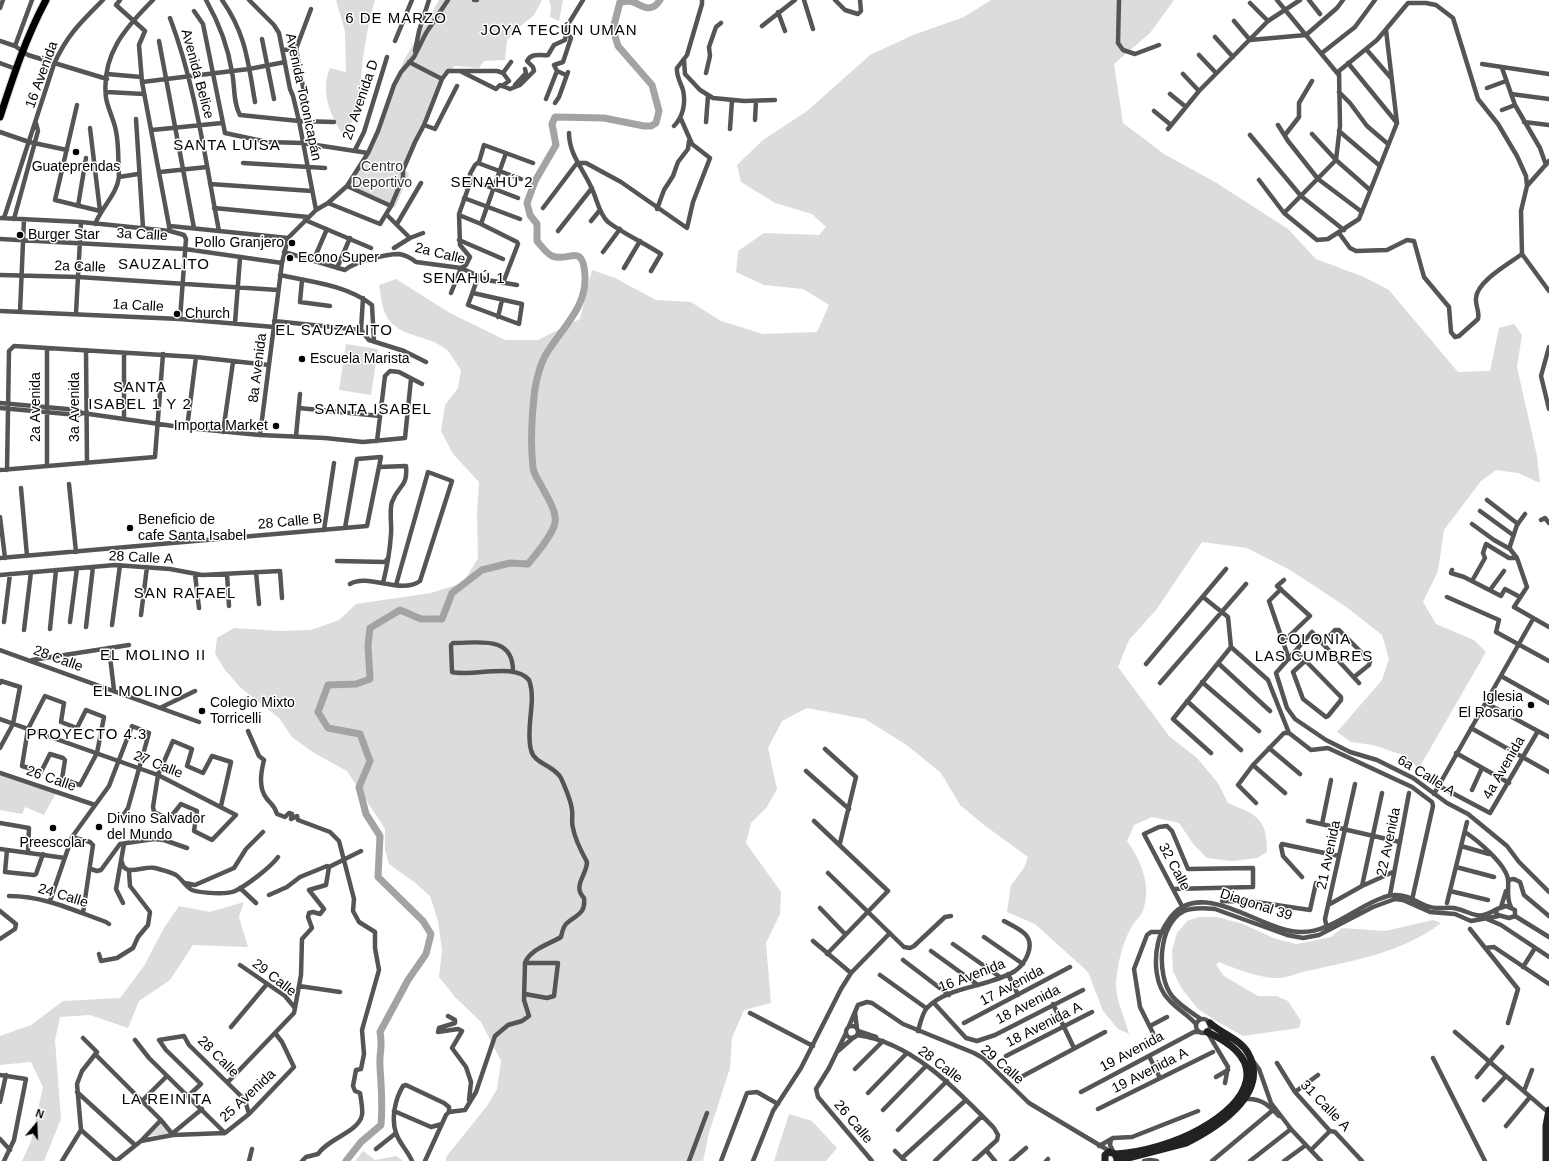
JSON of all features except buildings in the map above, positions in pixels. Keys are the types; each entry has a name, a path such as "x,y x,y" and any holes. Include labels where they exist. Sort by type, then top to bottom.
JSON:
{"main road":[{"path":"0,117 22,51 32,26 46,0"}],"street":[{"path":"0,8 3,0"},
{"path":"15,46 32,0"},
{"name":"16 Avenida","path":"2,218 36,123 54,64 70,34 103,0"},
{"path":"120,0 116,5 134,19 145,31 139,45 142,79 170,231"},
{"path":"95,224 100,211 114,194 119,177 116,130 106,98 108,66 115,46 134,19 153,0"},
{"path":"206,0 221,30 232,71 237,107 240,115 299,121 334,122"},
{"path":"222,0 234,17 241,32 255,102"},
{"name":"Avenida Totonicapán","path":"249,0 274,25 279,33 286,62 290,89 299,121 316,210"},
{"path":"395,41 412,0"},
{"path":"414,57 419,31 429,0"},
{"path":"170,226 288,238 316,210 328,203 347,186 368,153 378,131 394,86 401,72 414,57 426,33 448,0"},
{"path":"502,86 510,89 520,85 534,71 533,67 527,61 529,57 550,54 554,45 565,40 566,31 583,0"},
{"path":"576,163 586,163 620,181 657,209 686,228 693,202 710,158 693,146 681,119 684,97 677,72 678,65 687,55 702,0"},
{"path":"762,26 795,0"},
{"path":"804,0 813,29"},
{"path":"835,0 845,10 858,14 861,11 860,0"},
{"path":"1118,0 1118,43 1123,50 1135,54 1159,45"},
{"path":"1277,0 1338,74"},
{"path":"1154,112 1170,127 1199,91 1268,21 1284,9 1300,0"},
{"path":"1309,0 1320,14"},
{"path":"1250,40 1306,34 1337,8 1343,0"},
{"path":"1322,53 1355,27 1375,0"},
{"path":"1284,213 1336,160 1339,131 1338,74 1341,68 1366,49 1386,30 1404,6 1411,1 1436,5 1453,18 1478,99 1493,116 1517,156 1526,176 1527,186 1520,211 1522,254 1549,291"},
{"path":"1250,3 1268,21"},
{"path":"303,87 296,49 310,8"},
{"path":"194,11 203,24 225,133 267,142 303,143 368,153"},
{"path":"778,12 785,31"},
{"name":"Avenida Belice","path":"170,18 188,76 199,125 218,230"},
{"path":"1234,20 1250,40"},
{"path":"706,73 710,56 709,47 716,27 721,23"},
{"path":"1259,180 1284,213 1317,240 1328,239 1358,220 1397,123 1386,30"},
{"path":"546,99 557,71 554,65 563,62 571,42 571,38 566,31"},
{"path":"1214,38 1233,57"},
{"path":"262,39 274,99"},
{"path":"0,41 15,46 22,51 54,64 107,76 142,79 165,79 249,69 286,62"},
{"path":"159,41 194,228"},
{"path":"283,50 296,49"},
{"path":"1366,49 1391,78"},
{"path":"1199,55 1216,73"},
{"name":"20 Avenida D","path":"355,150 364,132 388,57"},
{"path":"684,60 685,74 700,90 714,99 756,101 775,100"},
{"path":"410,62 442,80"},
{"path":"503,73 511,62"},
{"path":"0,63 16,69"},
{"path":"1348,63 1397,123"},
{"path":"1482,64 1549,74"},
{"path":"1502,68 1515,105 1548,163 1527,186"},
{"path":"328,203 380,224 387,215 391,206 403,178 403,170 424,125 442,80 448,71 458,70 488,70 503,73 510,81 502,86 500,85 496,89 458,70"},
{"path":"510,89 526,73 525,70"},
{"path":"555,103 559,97 567,73 557,71"},
{"path":"1183,74 1199,91"},
{"path":"1285,135 1299,117 1299,103 1312,81"},
{"path":"1487,88 1506,81"},
{"path":"424,125 435,129 457,86"},
{"path":"1339,91 1367,126 1388,144"},
{"path":"107,92 144,94"},
{"path":"1170,94 1186,107"},
{"path":"1511,94 1549,99"},
{"path":"706,122 708,96"},
{"path":"730,129 732,100"},
{"path":"755,120 756,101"},
{"path":"78,105 55,200 100,211"},
{"path":"1502,110 1515,105"},
{"path":"136,119 138,174 143,228"},
{"path":"674,126 681,119"},
{"path":"1524,122 1549,125"},
{"name":"16 Avenida","path":"14,219 38,131 36,123"},
{"path":"152,130 222,123"},
{"path":"1278,125 1318,179 1362,212"},
{"path":"90,128 100,211"},
{"path":"1339,131 1380,166"},
{"path":"0,132 29,142 67,150"},
{"path":"569,133 569,141 576,163 592,188 600,210 607,220 661,254 650,271"},
{"path":"1312,134 1336,160 1370,190"},
{"path":"1250,135 1301,196 1341,231 1350,248 1356,250 1383,251 1398,246 1407,240 1414,241 1424,277 1449,307 1451,332 1455,337 1459,336 1478,319 1476,298 1479,289 1488,279 1522,254"},
{"path":"657,209 664,190 673,176 678,162 688,149 689,136"},
{"path":"451,293 461,268 466,265 470,257 460,245 458,215 471,180 470,174 478,163 484,145 533,163"},
{"path":"481,224 506,153"},
{"path":"78,206 86,158"},
{"path":"243,163 326,168"},
{"path":"478,163 521,179"},
{"path":"544,208 576,163"},
{"path":"160,172 207,167"},
{"path":"119,177 138,174"},
{"path":"471,180 518,198"},
{"path":"397,224 421,183"},
{"path":"210,184 312,191"},
{"path":"347,186 391,206"},
{"path":"558,231 592,188"},
{"path":"464,198 520,219"},
{"path":"214,208 307,218 371,248"},
{"path":"591,221 600,210"},
{"path":"387,215 410,238"},
{"path":"458,215 481,224 517,242 518,244 503,283"},
{"path":"2,218 81,222 170,231 184,235 186,238 180,319"},
{"path":"20,312 24,219"},
{"path":"76,314 81,222"},
{"path":"314,259 327,228"},
{"path":"603,252 620,229"},
{"path":"394,248 410,238 423,233"},
{"name":"8a Avenida","path":"260,435 280,275 288,238"},
{"path":"284,252 314,259 336,268 350,238"},
{"name":"3a Calle","path":"0,239 185,249 282,263"},
{"path":"459,240 503,259"},
{"path":"624,268 640,241"},
{"name":"2a Calle","path":"336,268 345,270 349,266 380,257 398,254 421,263 461,268 478,277 517,285"},
{"path":"235,324 240,258"},
{"name":"2a Calle","path":"0,275 183,283 278,290"},
{"path":"280,275 344,290 363,298 372,305 374,341"},
{"path":"473,293 522,304 519,324 468,306 478,277"},
{"path":"302,280 299,302 330,306"},
{"path":"363,298 361,330 369,340 404,350 426,362"},
{"path":"498,317 502,300"},
{"name":"1a Calle","path":"0,310 361,330"},
{"path":"7,470 8,351 14,346 163,354 269,365"},
{"path":"1549,347 1541,376 1549,409"},
{"name":"2a Avenida","path":"47,348 47,466"},
{"name":"3a Avenida","path":"86,350 84,413 87,463"},
{"path":"124,353 124,419"},
{"path":"0,470 155,457 163,354"},
{"path":"187,428 196,357"},
{"path":"223,432 233,362"},
{"path":"378,441 385,376 390,371 399,372 422,384"},
{"path":"0,403 8,406 78,410 84,413 223,432 325,438 363,442 405,438 411,379"},
{"path":"296,436 300,394"},
{"path":"0,408 8,406"},
{"path":"299,408 380,416"},
{"path":"345,528 357,459 381,457 379,467 406,466 406,482 395,494 391,505 391,535 384,583"},
{"path":"324,530 334,463"},
{"name":"28 Calle B","path":"2,558 368,526 379,467"},
{"path":"350,584 358,582 384,583 396,586 414,585 420,581 452,481 428,472 396,586"},
{"path":"69,484 76,552"},
{"path":"21,488 27,556"},
{"path":"1487,500 1518,524"},
{"path":"1480,511 1513,534"},
{"path":"1510,549 1513,534 1525,514"},
{"path":"0,517 2,558"},
{"path":"1541,520 1545,518 1549,522"},
{"path":"1472,524 1494,540 1510,549 1517,558 1527,587 1514,607 1549,627"},
{"path":"1472,581 1485,558 1483,553 1486,544 1509,558 1517,558"},
{"path":"338,561 385,562 388,558"},
{"path":"112,625 120,566"},
{"name":"28 Calle A","path":"0,575 77,568 120,566 147,566 195,574 280,571 282,598"},
{"path":"141,615 147,566"},
{"path":"86,627 93,567"},
{"path":"70,622 77,568"},
{"path":"1146,664 1226,569"},
{"path":"50,629 56,570"},
{"path":"1452,570 1451,573 1472,581 1501,596 1505,589 1520,598"},
{"path":"1490,590 1504,571"},
{"path":"24,630 31,572"},
{"path":"256,572 259,604"},
{"path":"4,622 10,574"},
{"path":"195,574 199,608"},
{"path":"227,574 229,606"},
{"path":"1283,642 1310,616 1277,586 1284,580"},
{"path":"1160,683 1246,584"},
{"path":"1281,589 1269,601 1289,659 1312,632 1359,682"},
{"path":"1203,596 1228,616 1231,647 1268,680 1289,733 1311,750 1328,748 1412,787 1432,802 1433,806 1412,901"},
{"path":"1447,596 1499,620 1496,632 1518,646 1549,661"},
{"path":"1434,794 1533,619"},
{"path":"1323,643 1335,630 1339,630 1370,661 1369,665 1354,678"},
{"path":"449,1112 463,1111 469,1104 476,1092 495,1036 508,1026 522,1021 529,1016 525,994 525,963 528,957 542,946 560,938 566,924 575,919 584,906 584,898 581,895 579,887 587,864 574,833 571,821 572,810 561,779 554,769 536,759 531,752 529,734 531,685 526,676 513,671 452,672 451,645 453,642 498,644 508,650 512,659 513,671"},
{"path":"30,660 129,645"},
{"path":"1212,753 1173,718 1231,647"},
{"path":"109,648 114,690"},
{"name":"28 Calle","path":"0,650 162,707 199,722"},
{"path":"1296,652 1305,661 1341,698 1326,717 1303,699 1293,671 1305,661"},
{"name":"6a Calle A","path":"1289,659 1276,673 1288,708 1295,719 1332,743 1350,752 1377,760 1413,778 1434,794 1468,814 1494,834 1549,892"},
{"path":"1218,663 1270,710"},
{"path":"1501,676 1549,703"},
{"path":"0,748 13,724 20,687 1,682"},
{"path":"1202,682 1259,731"},
{"path":"162,707 195,691"},
{"path":"45,696 64,703 61,722 77,728 86,710 104,717 97,753 80,785 62,779 66,760 63,758 49,754 41,772 22,766 28,729 45,696"},
{"path":"1187,701 1241,750"},
{"path":"1486,702 1549,737"},
{"name":"27 Calle","path":"0,719 158,775 236,815 212,840 194,831 197,811 181,804 169,820 154,812 153,807 158,775"},
{"path":"50,901 72,838 80,824 109,786 132,726 149,733 128,808 124,814"},
{"path":"1471,728 1549,772"},
{"path":"248,731 259,756 264,760 261,768 261,784 267,798 275,808 277,814 285,817 289,813 292,814 291,819 297,816 298,820 330,832 340,841 354,899 353,911 358,922 371,928 375,932 375,948 380,966 362,1030 364,1054 361,1069 356,1070 353,1086 355,1091 360,1093 362,1116 358,1124 322,1147 318,1154 306,1157 302,1161"},
{"name":"4a Avenida","path":"1439,786 1488,812 1492,812 1538,731"},
{"path":"1256,803 1238,785 1253,765 1269,748 1284,733 1289,733"},
{"path":"158,775 173,741 192,749 187,766 203,773 212,756 231,762 220,806"},
{"path":"1269,748 1300,774"},
{"path":"825,749 856,777 840,844"},
{"path":"1456,753 1509,783"},
{"path":"1253,765 1285,793"},
{"path":"1472,790 1482,768"},
{"path":"806,772 848,809"},
{"name":"26 Calle","path":"0,773 95,805"},
{"path":"1322,824 1331,780"},
{"name":"21 Avenida","path":"1327,928 1325,919 1330,904 1355,784"},
{"path":"1362,886 1382,793"},
{"name":"22 Avenida","path":"1390,895 1393,872 1409,793"},
{"path":"814,821 888,891 827,954"},
{"path":"1308,821 1400,842"},
{"path":"1447,902 1467,822"},
{"path":"0,823 29,828 28,852"},
{"name":"32 Calle","path":"1173,888 1252,886 1253,868 1188,869 1172,831 1167,826 1159,827 1144,834 1173,888 1184,908"},
{"path":"183,882 195,885 234,868 246,849 263,832"},
{"path":"1465,832 1477,840 1504,870 1508,881 1509,903 1516,912 1515,916"},
{"path":"72,838 92,843 91,869 84,913"},
{"path":"91,869 97,871 101,870 118,846 124,844 154,839 164,840 187,848"},
{"path":"123,903 116,889 124,844"},
{"path":"1302,877 1283,856 1282,844 1339,856"},
{"path":"1462,846 1490,854"},
{"path":"0,849 65,858"},
{"path":"7,850 5,872 34,875 36,874 43,854"},
{"path":"269,895 287,887 300,877 327,866 329,867 361,851"},
{"path":"122,862 124,868 129,870 153,868 175,875 190,889 198,892 234,892 273,865 278,857"},
{"path":"228,1082 291,1017 295,1008 301,975 302,939 312,928 308,917 309,913 313,912 320,914 324,909 317,898 309,892 309,890 326,885 329,867"},
{"path":"1456,867 1494,877"},
{"path":"99,954 101,961 117,958 133,948 138,937 148,925 150,912 130,886 129,870"},
{"path":"1330,904 1362,886 1393,872"},
{"path":"828,873 904,947 910,948 922,940 945,917 951,916"},
{"path":"1508,881 1514,879 1520,882 1524,895 1549,916"},
{"path":"1508,881 1496,913 1499,916 1509,918"},
{"path":"1222,900 1256,902 1310,910 1316,883"},
{"path":"240,888 256,903"},
{"path":"1450,891 1488,900"},
{"name":"Diagonal 39","path":"1184,908 1215,909 1295,937 1310,937 1371,903 1390,895 1403,895 1430,912 1454,914 1471,921 1499,916"},
{"name":"24 Calle","path":"9,896 24,896 50,901 109,924"},
{"name":"Diagonal 39","path":"1184,908 1205,903 1216,904 1296,932 1327,928 1373,907 1399,899 1412,901 1429,907 1456,909 1472,916 1486,914 1499,908 1511,907"},
{"path":"1237,911 1238,901"},
{"path":"820,908 845,934"},
{"path":"1184,908 1170,917 1161,932 1156,962 1156,973 1167,999 1200,1030 1210,1036 1228,1070 1225,1083"},
{"path":"1184,908 1174,920 1166,934 1162,962 1166,984 1172,996 1179,1003 1201,1019 1207,1020 1210,1024 1234,1039 1249,1054 1258,1069 1271,1102 1290,1129"},
{"path":"0,910 15,922 15,929 0,939"},
{"path":"1499,924 1515,916"},
{"path":"1515,916 1549,937"},
{"path":"1507,928 1509,918"},
{"path":"1487,919 1507,928 1549,957"},
{"name":"16 Avenida","path":"918,1031 926,1008 949,994 1008,974 1023,964 1029,952 1029,940 1025,934 1004,921"},
{"path":"1470,929 1518,989 1508,1023"},
{"path":"1153,1033 1140,1007 1134,969 1148,933 1161,932 1166,934"},
{"path":"753,1161 770,1118 813,1046 841,989 851,973 890,933"},
{"path":"984,937 1023,964"},
{"path":"813,941 851,973"},
{"path":"952,944 1000,977"},
{"path":"1486,948 1494,947 1549,984"},
{"path":"1523,966 1535,948"},
{"path":"931,951 978,985"},
{"path":"903,960 949,994"},
{"path":"525,963 558,963 554,996 547,998 525,994"},
{"name":"29 Calle","path":"240,965 285,996 295,1008"},
{"name":"17 Avenida","path":"964,1023 1070,967"},
{"path":"880,974 926,1008"},
{"path":"1008,974 1018,995"},
{"path":"231,1027 267,984"},
{"name":"29 Calle","path":"299,986 340,992"},
{"name":"18 Avenida","path":"934,1003 966,1038 977,1041 983,1040 1083,990"},
{"name":"29 Calle","path":"855,1011 858,1005 864,1002 872,1004 903,1024 983,1058 1028,1103 1115,1156"},
{"path":"1053,1004 1074,1048"},
{"path":"837,1052 855,1011"},
{"path":"855,1011 857,1033"},
{"name":"18 Avenida A","path":"1006,1056 1092,1012"},
{"path":"750,1013 813,1046"},
{"path":"448,1016 455,1020 455,1023 439,1028 438,1032 458,1029 462,1030 452,1048 465,1065 469,1075 471,1082 469,1104"},
{"path":"1150,1026 1168,1017"},
{"name":"19 Avenida","path":"1081,1092 1200,1030 1201,1019"},
{"path":"1200,1030 1210,1029 1210,1024"},
{"path":"849,1026 854,1026 857,1033"},
{"path":"1115,1156 1156,1146 1184,1136 1212,1121 1240,1097 1247,1076 1246,1066 1241,1056 1231,1045 1200,1030"},
{"path":"1023,1076 1106,1032"},
{"path":"1455,1032 1530,1097 1549,1111 1547,1127 1547,1157"},
{"name":"25 Avenida","path":"141,1141 173,1134 225,1133 249,1114 294,1067 282,1042 275,1033"},
{"path":"846,1033 849,1037 857,1033"},
{"path":"837,1052 857,1033"},
{"name":"28 Calle","path":"857,1033 881,1040 926,1066 947,1081 982,1116 998,1135 997,1140 986,1150"},
{"name":"28 Calle","path":"188,1096 201,1084 166,1050 159,1040 184,1036 189,1045 245,1100 249,1114"},
{"path":"84,1038 96,1053 173,1134 202,1110"},
{"path":"135,1040 149,1058 225,1133"},
{"path":"855,1069 881,1040"},
{"path":"1477,1077 1502,1047"},
{"name":"26 Calle","path":"837,1052 818,1084 816,1090 818,1097 872,1161"},
{"name":"19 Avenida A","path":"1098,1109 1213,1052"},
{"path":"62,1161 81,1130 77,1092 78,1078 96,1053"},
{"path":"868,1093 906,1054"},
{"path":"1104,1160 1108,1152 1115,1156 1186,1143 1240,1106 1246,1099 1253,1080 1252,1065 1249,1054"},
{"path":"1149,1056 1160,1078"},
{"path":"1433,1058 1485,1161"},
{"name":"31 Calle A","path":"1277,1063 1287,1082 1295,1092 1330,1131 1335,1132 1362,1161"},
{"path":"883,1110 926,1066"},
{"path":"1216,1077 1228,1070"},
{"path":"1524,1091 1532,1070"},
{"path":"0,1074 26,1079 10,1150 4,1161"},
{"path":"1295,1092 1318,1075"},
{"path":"0,1102 6,1076"},
{"path":"142,1101 167,1076"},
{"path":"1484,1100 1506,1076"},
{"path":"898,1130 947,1081"},
{"path":"412,1161 408,1151 396,1133 394,1111 400,1091 404,1085 444,1102 449,1107 449,1112 425,1161"},
{"path":"77,1092 134,1145"},
{"path":"721,1161 747,1093 757,1092 778,1104"},
{"path":"1506,1126 1530,1097"},
{"path":"1246,1099 1255,1099 1266,1103 1321,1161"},
{"path":"895,1151 903,1159 966,1100"},
{"path":"1212,1161 1273,1110"},
{"path":"394,1111 431,1127 442,1124"},
{"path":"1104,1160 1099,1146 1111,1139 1132,1137 1198,1111"},
{"path":"689,1161 707,1113"},
{"path":"935,1161 982,1116"},
{"name":"25 Avenida","path":"116,1161 134,1145 141,1141 161,1120"},
{"path":"1250,1161 1290,1129"},
{"path":"81,1130 116,1161"},
{"path":"1310,1150 1330,1131"},
{"path":"376,1149 396,1133"},
{"path":"0,1139 10,1150"},
{"path":"1111,1139 1110,1145 1115,1156"},
{"path":"1284,1161 1306,1145"},
{"path":"1011,1161 1026,1148"},
{"path":"249,1161 252,1149"},
{"path":"974,1161 986,1150 995,1161"},
{"path":"1144,1161 1157,1161"}],"green space":[{"path":"336,0 375,0 363,58 359,99 349,127 343,135 334,119 326,94 327,77 330,68 346,72 345,31"},
{"name":"Centro Deportivo","path":"439,0 542,0 534,15 516,30 507,40 505,60 484,61 479,68 455,66 442,79 425,126 405,170 409,174 395,208 347,186 378,131 403,62"},
{"path":"549,0 563,0 559,21 550,17 551,6"},
{"path":"991,0 1174,0 1150,33 1114,64 1123,123 1164,154 1215,182 1288,229 1316,259 1364,277 1389,290 1458,372 1490,371 1499,328 1514,324 1522,335 1517,367 1537,456 1540,483 1518,473 1496,470 1481,481 1444,530 1438,571 1423,602 1436,624 1474,640 1486,652 1419,768 1400,754 1373,745 1351,742 1337,732 1382,680 1389,659 1382,635 1345,606 1290,570 1247,548 1202,542 1156,610 1129,640 1118,667 1169,736 1197,758 1218,783 1228,803 1246,811 1258,819 1265,832 1267,852 1257,858 1232,861 1207,858 1194,845 1179,823 1152,817 1134,825 1127,841 1137,857 1144,874 1146,883 1145,901 1142,912 1132,926 1125,941 1119,962 1116,984 1119,1003 1129,1034 1118,1029 1103,1011 1088,972 1035,924 1007,912 1011,885 1024,868 1028,857 984,825 960,805 941,773 908,746 865,719 807,708 782,721 768,748 777,789 767,807 751,823 746,843 781,892 780,914 766,943 771,1003 744,1010 732,1038 730,1068 709,1133 703,1161 446,1161 446,1157 487,1106 497,1089 501,1061 481,1022 455,997 439,977 442,950 438,921 430,896 389,864 385,850 385,829 347,771 314,753 292,737 279,718 241,688 225,670 215,654 217,638 234,628 280,631 311,630 339,620 356,604 431,593 463,583 478,558 477,514 479,482 453,454 441,431 445,405 458,388 461,370 449,352 440,345 402,330 389,320 383,308 379,285 396,279 450,313 505,340 538,340 580,319 592,270 615,278 656,300 691,302 721,321 763,334 817,332 829,305 803,289 764,285 736,272 738,251 764,233 819,235 826,227 812,214 775,203 741,182 737,165 763,140 807,111 870,55 913,35 964,17"},
{"path":"346,344 378,349 371,395 339,390"},
{"path":"0,772 57,791 44,815 25,807 22,814 0,810"},
{"path":"244,902 239,917 248,947 193,945 170,980 139,1001 128,1028 90,1015 60,1017 55,1040 61,1119 44,1161 22,1161 31,1141 43,1087 31,1062 0,1065 0,1036 31,1025 63,1001 120,998 144,966 164,928 179,906 210,912"},
{"path":"1199,917 1217,917 1243,924 1276,939 1297,944 1331,937 1342,928 1385,931 1433,920 1441,923 1427,933 1411,941 1377,954 1283,978 1269,978 1254,975 1219,962 1216,965 1224,976 1258,996 1276,996 1288,1001 1301,1021 1299,1028 1243,1036 1198,1009 1182,989 1173,971 1172,950 1177,933 1187,921"},
{"path":"789,1114 812,1121 837,1148 826,1161 774,1161"},
{"path":"160,1123 170,1134 147,1136"},
{"path":"363,1151 375,1160 396,1156 403,1161 355,1161"}],"waterway":[{"path":"346,1161 361,1142 381,1125 382,1103 380,1032 408,980 426,954 431,934 423,921 378,877 380,836 366,814 359,787 370,761 360,734 328,728 318,712 328,685 356,684 370,679 368,645 370,628 400,610 421,619 442,619 452,593 482,570 510,563 528,564 551,533 555,523 555,514 550,501 533,470 532,417 535,388 540,367 545,356 577,309 582,298 585,276 584,265 578,256 552,256 546,252 537,241 537,224 530,215 527,203 535,181 556,145 552,124 555,117 604,118 644,126 651,126 656,123 659,111 652,85 618,46 613,29 620,2 630,1 649,8 656,5 660,0"}],"place":[{"name":"Guateprendas","path":"76,152"},
{"name":"Burger Star","path":"20,235"},
{"name":"Pollo Granjero","path":"292,243"},
{"name":"Econo Super","path":"290,258"},
{"name":"Church","path":"177,314"},
{"name":"Escuela Marista","path":"302,359"},
{"name":"Importa Market","path":"276,426"},
{"name":"Beneficio de cafe Santa Isabel","path":"130,528"},
{"name":"Iglesia El Rosario","path":"1531,705"},
{"name":"Colegio Mixto Torricelli","path":"202,711"},
{"name":"Divino Salvador del Mundo","path":"99,827"},
{"name":"Preescolar","path":"53,828"}],"district":[{"name":"6 DE MARZO","path":"396,19"},
{"name":"JOYA TECÚN UMAN","path":"559,31"},
{"name":"SANTA LUISA","path":"227,146"},
{"name":"SENAHÚ 2","path":"492,183"},
{"name":"SAUZALITO","path":"164,265"},
{"name":"SENAHÚ 1","path":"464,279"},
{"name":"EL SAUZALITO","path":"334,331"},
{"name":"SANTA ISABEL 1 Y 2","path":"140,396"},
{"name":"SANTA ISABEL","path":"373,410"},
{"name":"SAN RAFAEL","path":"185,594"},
{"name":"COLONIA LAS CUMBRES","path":"1314,648"},
{"name":"EL MOLINO II","path":"153,656"},
{"name":"EL MOLINO","path":"138,692"},
{"name":"PROYECTO 4.3","path":"87,735"},
{"name":"LA REINITA","path":"167,1100"}]}
